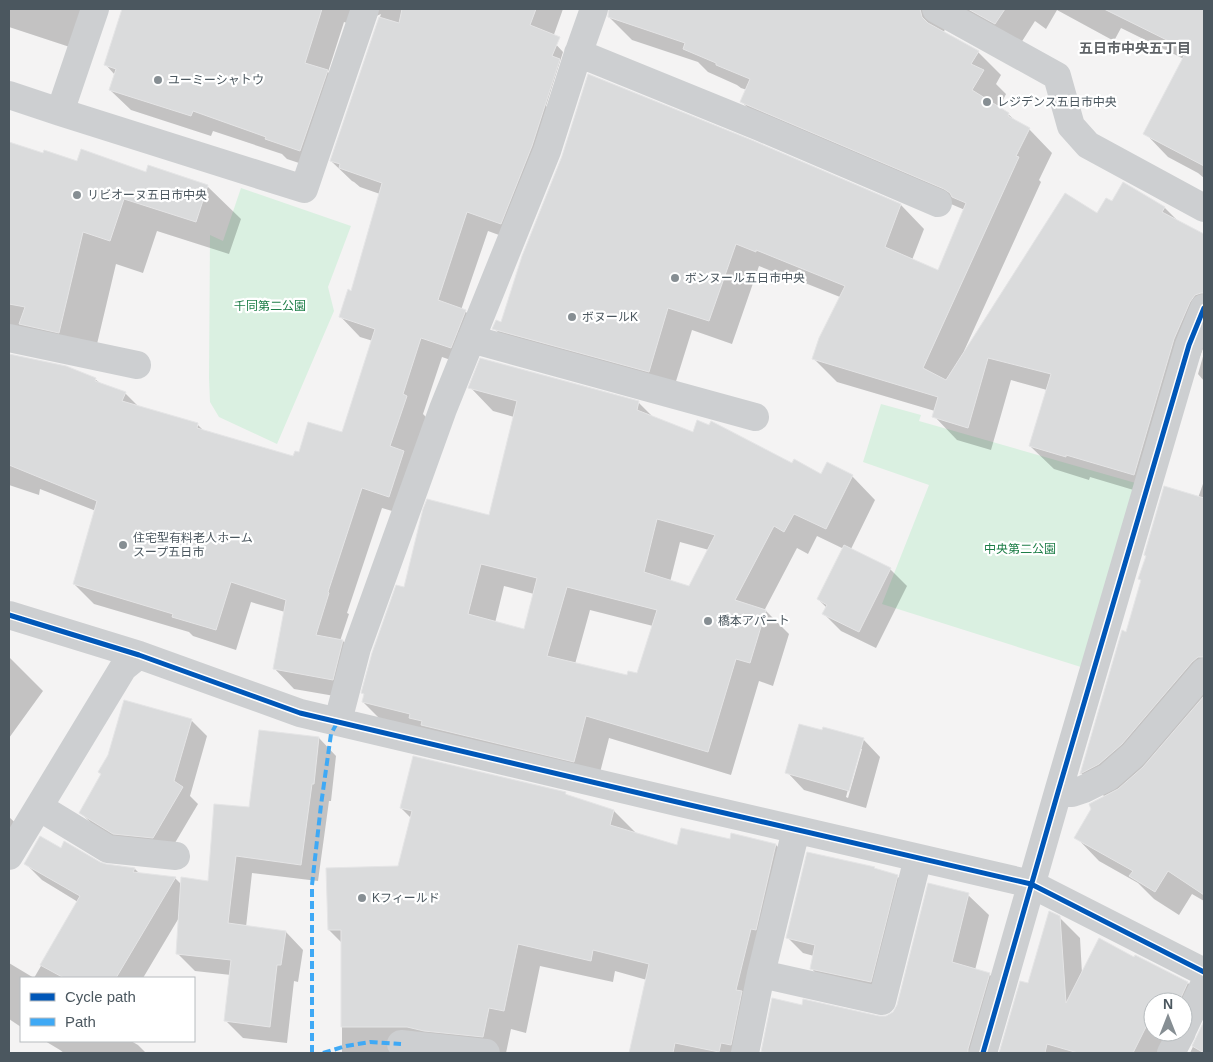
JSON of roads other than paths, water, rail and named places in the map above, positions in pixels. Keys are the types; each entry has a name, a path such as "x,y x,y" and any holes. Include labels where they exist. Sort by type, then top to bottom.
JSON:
{"street":[{"path":"60,112 95,9"},
{"path":"9,95 304,189 364,9"},
{"path":"338,721 357,648 440,418 547,151 594,9"},
{"path":"936,9 1057,76 1071,126 1088,144 1204,208"},
{"path":"578,53 938,202"},
{"path":"983,1053 1188,345 1204,310"},
{"path":"9,338 137,365"},
{"path":"471,339 755,417"},
{"path":"9,615 138,654 300,712 1031,884 1204,972"},
{"path":"9,856 123,668 138,654"},
{"path":"1058,792 1072,793 1108,777 1133,755 1204,672"},
{"path":"38,807 108,849 176,856"},
{"path":"745,1053 761,974 796,830"},
{"path":"761,974 882,1001 918,858"},
{"path":"1193,1008 1204,985"},
{"path":"401,1044 486,1053"}],"place":[{"name":"ユーミーシャトウ","path":"158,80"},
{"name":"レジデンス五日市中央","path":"987,102"},
{"name":"リビオーヌ五日市中央","path":"77,195"},
{"name":"ボンヌール五日市中央","path":"675,278"},
{"name":"ボヌールK","path":"572,317"},
{"name":"住宅型有料老人ホーム スープ五日市","path":"123,545"},
{"name":"橋本アパート","path":"708,621"},
{"name":"Kフィールド","path":"362,898"}],"district":[{"name":"五日市中央五丁目","path":"1135,48"}],"park label":[{"name":"千同第二公園","path":"270,306"},
{"name":"中央第二公園","path":"1020,549"}]}
